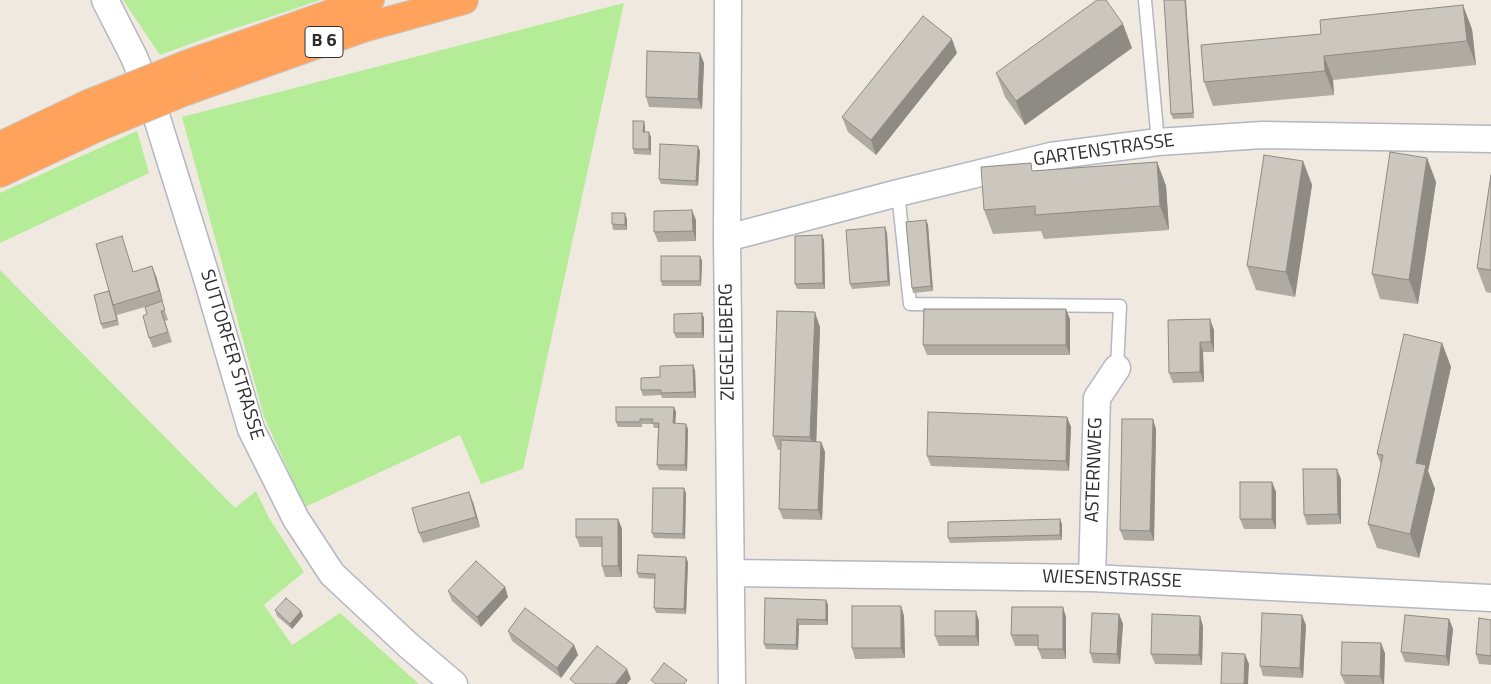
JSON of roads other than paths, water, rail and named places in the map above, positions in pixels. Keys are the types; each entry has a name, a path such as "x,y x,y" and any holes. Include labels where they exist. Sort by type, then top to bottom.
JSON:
{"highway":[{"name":"B 6","path":"0,173 92,116 188,64 370,0"},
{"name":"B 6","path":"0,146 92,116 186,91 363,28 464,0"}],"street":[{"name":"SUTTORFER STRASSE","path":"104,0 134,57 151,99 206,272 251,429 287,502 332,574 408,645 454,684"},
{"name":"ZIEGELEIBERG","path":"728,0 727,238 732,684"},
{"name":"GARTENSTRASSE","path":"727,238 898,193 1051,156 1158,142 1262,135 1491,139"},
{"name":"ASTERNWEG","path":"1092,578 1097,398 1117,368"},
{"name":"WIESENSTRASSE","path":"732,573 1092,578 1491,598"}],"lane":[{"path":"1145,0 1158,142"},
{"path":"898,193 910,304 1120,306 1117,368"}]}
